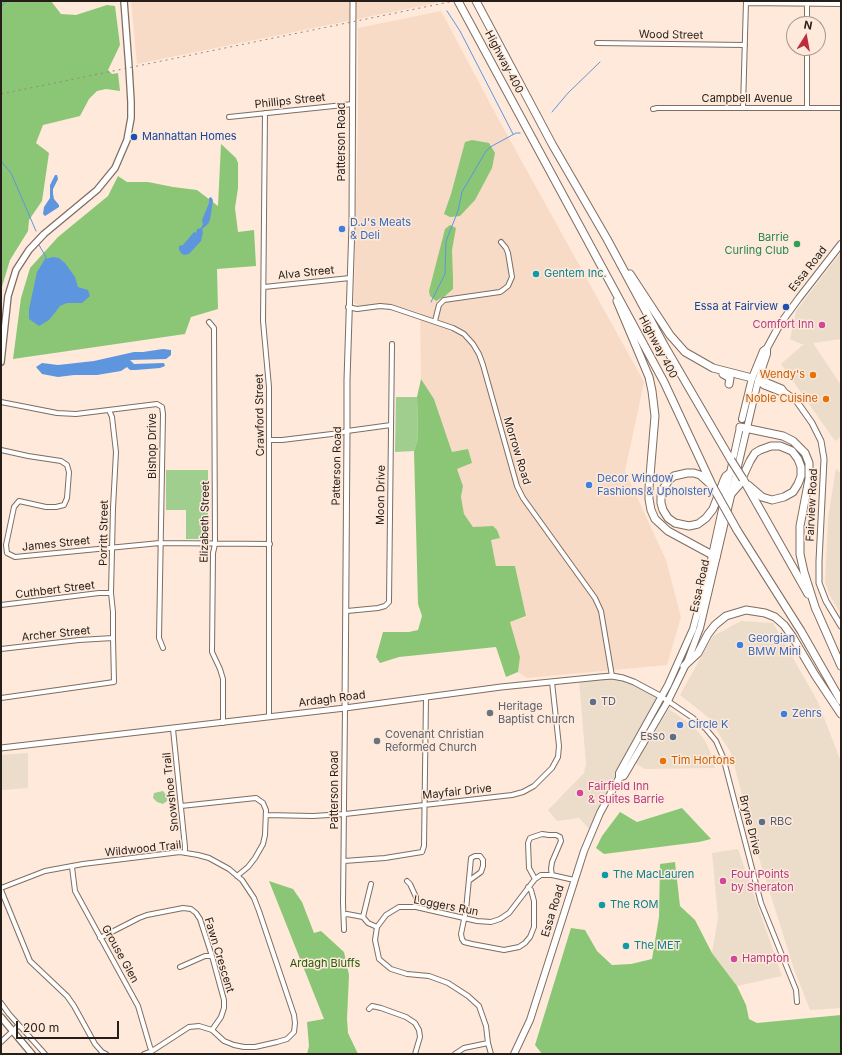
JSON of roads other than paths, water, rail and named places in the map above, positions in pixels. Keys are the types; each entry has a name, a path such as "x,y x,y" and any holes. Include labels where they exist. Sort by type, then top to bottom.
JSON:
{"highway":[{"name":"Highway 400","path":"458,1 664,382 713,487 737,530 801,631 841,701"},
{"name":"Highway 400","path":"477,2 552,144 607,239 664,345 743,480 816,610 841,666"},
{"path":"607,239 670,335 685,352 713,368 755,380"},
{"path":"616,291 617,304 649,377 652,391 655,416 649,488 651,510 655,519 668,532 714,556"},
{"path":"713,368 717,372 728,376 730,378 729,384"},
{"path":"744,428 783,436 793,441 805,453 809,464 809,479 800,526 800,554 816,610"},
{"path":"732,493 739,485 750,461 756,453 765,447 780,446 792,451 798,459 801,467 801,476 793,492 779,499 772,500 762,497 743,480"},
{"path":"713,487 694,473 687,472 674,476 666,483 661,492 661,503 663,510 668,518 675,523 689,526 698,524 706,518 713,509 724,480 730,473"},
{"path":"684,666 698,653 708,634 715,625 726,616 746,610 765,613 775,617 784,625 841,714"}],"main road":[{"path":"1,362 8,296 16,270 29,250 44,234 98,190 115,168 127,140 131,118 131,102 124,1"},
{"name":"Essa Road","path":"514,1054 530,1020 574,880 600,813 619,778 619,773 662,697 693,629 732,493 744,428 763,351 767,348 780,324 841,244"},
{"name":"Essa Road","path":"619,778 624,776 668,701 700,628 730,473 744,428 742,419 755,380"},
{"path":"1,1017 12,1032 32,1054"}],"street":[{"name":"Patterson Road","path":"344,930 346,482 348,431 347,380 348,307 352,224 354,1"},
{"path":"743,108 746,2 807,2 841,4"},
{"path":"807,2 807,16"},
{"name":"Wood Street","path":"596,43 745,45"},
{"path":"807,56 807,108"},
{"name":"Phillips Street","path":"229,117 353,104"},
{"name":"Campbell Avenue","path":"653,109 841,108"},
{"name":"Crawford Street","path":"265,113 263,321 269,387 270,440 269,717"},
{"path":"435,321 439,305 444,300 500,292 508,286 512,277 508,253 501,242"},
{"name":"Alva Street","path":"264,286 350,278"},
{"name":"Morrow Road","path":"348,307 357,309 380,306 391,307 453,328 464,334 473,344 479,354 518,486 523,498 595,598 601,611 612,676"},
{"name":"Elizabeth Street","path":"209,322 214,328 215,544 213,553 212,652 220,669 223,680 223,722"},
{"name":"Moon Drive","path":"346,610 378,608 385,606 389,602 392,344"},
{"name":"Fairview Road","path":"755,380 764,386 782,393 785,392 795,399 817,431 824,450 819,583 826,601 841,626"},
{"name":"Bishop Drive","path":"1,402 57,413 76,414 157,404 162,406 162,528 160,543 159,638 163,648"},
{"name":"Porritt Street","path":"1,698 114,682 114,612 111,593 116,452 112,417 109,410"},
{"path":"270,440 340,433 391,425"},
{"name":"James Street","path":"1,450 61,461 67,465 69,472 67,498 64,505 46,507 19,501 14,507 6,545 7,553 15,557 160,543 270,544"},
{"name":"Cuthbert Street","path":"1,605 111,593"},
{"name":"Archer Street","path":"1,649 79,640 113,638"},
{"name":"Ardagh Road","path":"1,748 612,676 634,682 662,697"},
{"name":"Mayfair Drive","path":"266,815 313,816 345,814 512,795 524,792 534,786 552,768 558,757 559,746 552,682"},
{"path":"344,861 385,858 422,852 424,846 426,697"},
{"name":"Bryne Drive","path":"662,697 693,718 706,729 716,741 723,757 761,903 796,990 797,1002"},
{"name":"Snowshoe Trail","path":"173,728 185,853"},
{"path":"181,806 256,798 263,802 266,810 265,835 263,844 248,867 237,876"},
{"path":"552,875 552,862 561,841 560,837 556,835 542,834 530,838 528,844 529,868 535,879 541,875 552,875 574,880"},
{"name":"Wildwood Trail","path":"106,1054 102,1052 95,1044 67,996 30,961 1,889 45,871 83,864 185,853 209,858 229,869 242,880 254,898 260,911 295,1024 294,1032 287,1039 255,1047 244,1048 224,1041 212,1030 199,1026 189,1027 152,1051 144,1054"},
{"path":"470,880 481,872 483,860 480,856 471,858 470,880 461,934 462,939 464,942 504,950 519,947 530,937 534,927 534,901 531,890 528,887"},
{"name":"Grouse Glen","path":"72,867 75,891 138,1006 152,1051"},
{"name":"Loggers Run","path":"377,927 386,915 398,907 416,907 464,919 486,922 500,919 508,913 535,879"},
{"path":"407,881 416,897 416,907"},
{"path":"363,917 372,884"},
{"name":"Fawn Crescent","path":"100,938 147,915 183,908 191,909 196,913 200,919 212,956 224,1000 224,1008 221,1017 212,1030"},
{"path":"344,915 349,914 363,917 368,923 377,927 375,940 379,959 391,969 399,973 430,976 448,983 468,996 479,1006 486,1026 491,1054"},
{"path":"180,967 205,956 212,956"},
{"path":"1,1003 45,1054"},
{"path":"368,1009 372,1006 381,1008 406,1017 415,1023 420,1037 415,1054"},
{"path":"1,1042 19,1025"},
{"path":"455,1054 464,1048 488,1044"}],"water":[{"path":"55,175 57,175 58,179 53,189 53,194 59,207 45,216 43,214 44,207 50,198 50,185"},
{"path":"211,197 213,200 210,220 202,229 203,232 201,241 189,254 182,254 179,250 179,246 183,245 194,232 196,233 197,229 201,228 203,224 202,220 209,203 209,198"},
{"path":"53,257 59,258 65,263 75,277 78,287 88,290 90,296 82,303 67,303 60,306 49,320 39,326 29,319 29,309 37,272 45,259"},
{"path":"163,349 171,350 171,355 166,359 130,360 134,364 164,363 165,366 160,368 130,370 127,367 121,371 97,375 58,377 42,374 36,367 42,363 58,365 94,361 134,352"}],"waterway":[{"path":"1,7 6,1"},
{"path":"447,11 460,31 513,134"},
{"path":"552,112 568,93 600,62"},
{"path":"431,302 445,274 446,241 458,211 462,192 486,151 492,146 516,133 520,133"},
{"path":"1,161 11,173 36,231"},
{"path":"39,245 46,257 45,259"}],"railway":[{"path":"1,94 454,1"}],"place":[{"name":"Manhattan Homes","path":"134,137"},
{"name":"D.J's Meats & Deli","path":"342,229"},
{"name":"Barrie Curling Club","path":"797,244"},
{"name":"Gentem Inc.","path":"536,274"},
{"name":"Essa at Fairview","path":"786,307"},
{"name":"Comfort Inn","path":"822,325"},
{"name":"Wendy's","path":"813,375"},
{"name":"Noble Cuisine","path":"826,399"},
{"name":"Decor Window Fashions & Upholstery","path":"589,485"},
{"name":"Georgian BMW Mini","path":"740,645"},
{"name":"TD","path":"593,702"},
{"name":"Heritage Baptist Church","path":"490,713"},
{"name":"Zehrs","path":"784,714"},
{"name":"Circle K","path":"680,725"},
{"name":"Esso","path":"673,737"},
{"name":"Covenant Christian Reformed Church","path":"377,741"},
{"name":"Tim Hortons","path":"663,761"},
{"name":"Fairfield Inn & Suites Barrie","path":"580,793"},
{"name":"RBC","path":"762,822"},
{"name":"The MacLauren","path":"605,875"},
{"name":"Four Points by Sheraton","path":"723,881"},
{"name":"The ROM","path":"602,905"},
{"name":"The MET","path":"626,946"},
{"name":"Hampton","path":"734,959"}],"park label":[{"name":"Ardagh Bluffs","path":"325,964"}]}
